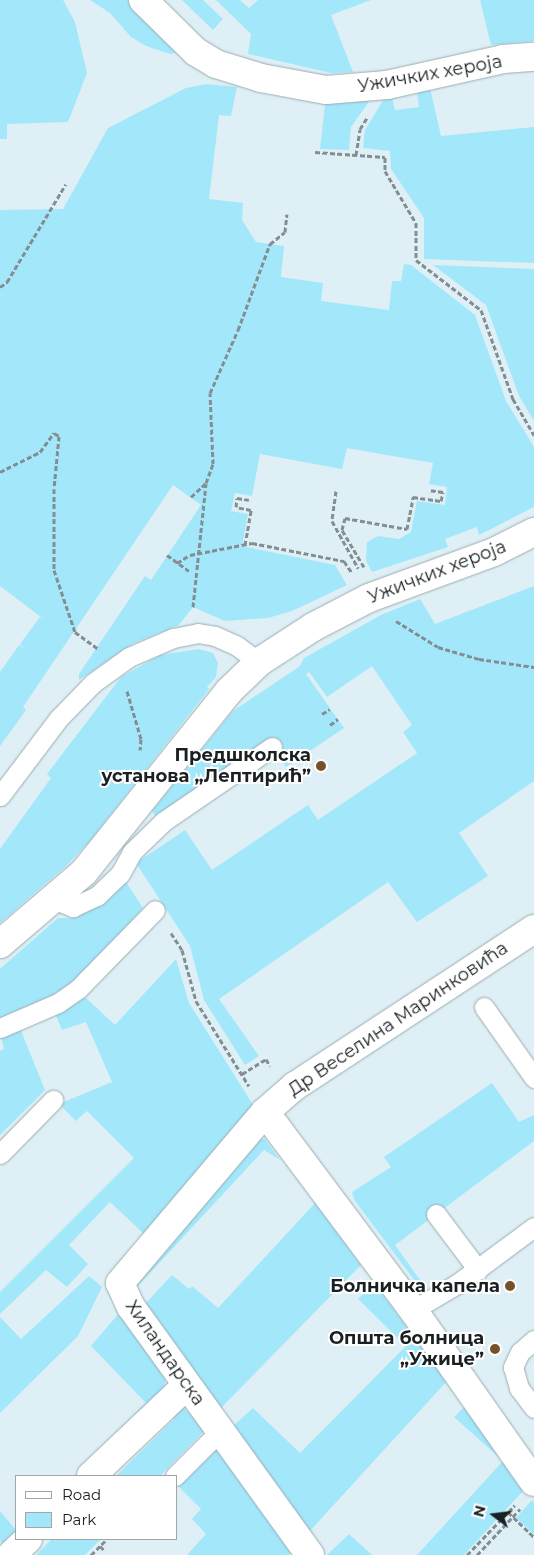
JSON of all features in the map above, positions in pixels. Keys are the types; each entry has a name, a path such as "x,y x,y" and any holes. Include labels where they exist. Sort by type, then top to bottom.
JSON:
{"street":[{"name":"Ужичких хероја","path":"143,0 196,52 216,64 260,78 326,90 387,85 503,59 534,57"},
{"name":"Ужичких хероја","path":"0,944 84,872 229,691 260,662 313,627 362,588 494,552 534,532"},
{"name":"Др Веселина Маринковића","path":"265,1112 295,1086 534,929"},
{"path":"265,1112 413,1310 534,1482"},
{"name":"Хиландарска","path":"265,1112 120,1283 131,1307 310,1555"},
{"path":"92,1475 187,1385"},
{"path":"11,1555 27,1540"}],"lane":[{"path":"0,796 59,718 93,683 129,657 185,635 215,636 260,662"},
{"path":"53,899 73,907 97,896 120,874 132,852 164,822 272,747"},
{"path":"0,1028 58,1003 78,988 155,910"},
{"path":"484,1007 534,1078"},
{"path":"0,1154 53,1100"},
{"path":"436,1214 478,1270"},
{"path":"413,1310 478,1270 534,1227"},
{"path":"534,1340 520,1352 513,1367 519,1388 534,1408"},
{"path":"176,1475 220,1431"}],"path":[{"path":"315,152 385,156 385,171 416,223 416,260 481,310 513,399 534,435"},
{"path":"0,287 7,282 66,184"},
{"path":"185,635 198,581 206,483 213,464 210,393 248,305 270,244 285,232 287,214"},
{"path":"0,472 40,452 54,433 59,436 54,489 54,570 75,632 97,648"},
{"path":"191,497 206,483"},
{"path":"366,570 342,530 345,518 407,529 413,497 441,501 442,492 428,490"},
{"path":"336,491 332,521 360,570"},
{"path":"245,545 251,510 236,507 237,498 249,500"},
{"path":"177,563 200,553 252,543 344,561 362,588 416,637 438,647 479,659 534,667"},
{"path":"167,555 189,571"},
{"path":"124,686 132,700 141,739 140,758"},
{"path":"322,714 330,709"},
{"path":"330,725 338,719"},
{"path":"155,910 182,950 196,1001 242,1074 266,1059"},
{"path":"467,1555 508,1511 534,1537"},
{"path":"477,1555 514,1516"},
{"path":"91,1555 105,1540"},
{"path":"100,1546 104,1550"}],"green space":[{"path":"0,0 63,0 75,22 87,73 68,122 7,124 7,139 0,139"},
{"path":"90,0 127,0 179,52 170,54 146,46 131,37 110,13"},
{"path":"182,0 203,0 223,19 213,30"},
{"path":"216,0 240,0 249,8 258,0 371,0 331,15 353,72 331,73 248,54 251,34"},
{"path":"480,0 534,0 534,41 491,45"},
{"path":"206,84 237,87 231,116 219,115 209,199 243,203 242,220 256,242 284,246 281,277 323,283 321,301 389,310 392,281 401,281 404,264 411,265 475,315 506,401 534,447 534,507 479,535 477,527 445,539 448,547 372,572 366,561 367,542 378,536 399,539 411,532 417,501 445,505 447,487 429,484 433,463 347,448 342,469 260,454 252,496 235,493 231,511 248,514 242,546 335,565 347,585 292,611 268,618 225,621 193,607 179,625 132,644 79,680 79,674 145,576 151,580 201,505 173,485 23,707 26,710 0,746 0,672 19,645 25,648 20,644 40,617 45,620 0,586 0,210 63,209 108,128 186,88"},
{"path":"430,88 441,136 534,127 534,263 424,259 424,218 391,169 390,151 363,148 365,130 385,97 392,97 395,110 419,107 417,91"},
{"path":"371,99 351,127 349,150 320,149 325,104"},
{"path":"433,265 534,269 534,421 519,396 486,305"},
{"path":"534,586 534,781 459,833 488,876 417,922 388,882 219,999 259,1056 245,1065 204,1000 190,946 136,863 185,830 212,870 308,805 318,820 417,753 403,732 412,725 372,666 327,697 309,672 306,674 344,728 286,767 277,753 157,818 152,811 233,711 300,666 304,658 381,615 420,599 435,624"},
{"path":"199,649 213,653 218,663 216,677 207,687 209,689 90,841 67,865 0,923 0,849 51,778 47,774 121,677 160,655"},
{"path":"124,879 143,908 79,978 49,1000 0,1022 0,969 58,918 74,918"},
{"path":"176,959 189,1003 255,1108 144,1234 110,1202 69,1245 88,1264 67,1287 46,1270 0,1314 0,1292 134,1158 87,1111 76,1121 59,1104 112,1082 86,1022 62,1030 54,1011 85,997 115,1025"},
{"path":"19,1026 45,1090 0,1135 0,1051 4,1049 0,1033"},
{"path":"492,1083 519,1122 534,1115 534,1141 395,1245 425,1287 418,1285 355,1201 352,1192 391,1167 384,1157"},
{"path":"258,1139 265,1139 280,1160 264,1150 135,1289 134,1283"},
{"path":"315,1203 361,1265 220,1409 145,1304 172,1275 189,1289 192,1286 218,1308"},
{"path":"89,1276 102,1287 78,1336 0,1413 0,1317 21,1339"},
{"path":"374,1283 447,1381 309,1532 233,1426 253,1408 300,1453 406,1346 358,1299"},
{"path":"120,1312 166,1378 163,1394 80,1475 75,1475 146,1403 91,1346"},
{"path":"465,1406 524,1490 464,1555 417,1555 503,1461 454,1417"},
{"path":"183,1407 205,1430 161,1475 117,1475 174,1419 171,1411"},
{"path":"216,1447 291,1550 289,1555 187,1555 206,1534 192,1519 201,1509 179,1487"},
{"path":"532,1500 534,1503 534,1534 516,1518"},
{"path":"0,1511 15,1529 15,1538 5,1547 0,1541"},
{"path":"349,1534 372,1555 327,1555"},
{"path":"51,1540 100,1540 85,1555 36,1555"}],"place":[{"name":"Предшколска установа „Лептирић”","path":"321,766"},
{"name":"Болничка капела","path":"510,1286"},
{"name":"Општа болница „Ужице”","path":"495,1349"}]}
